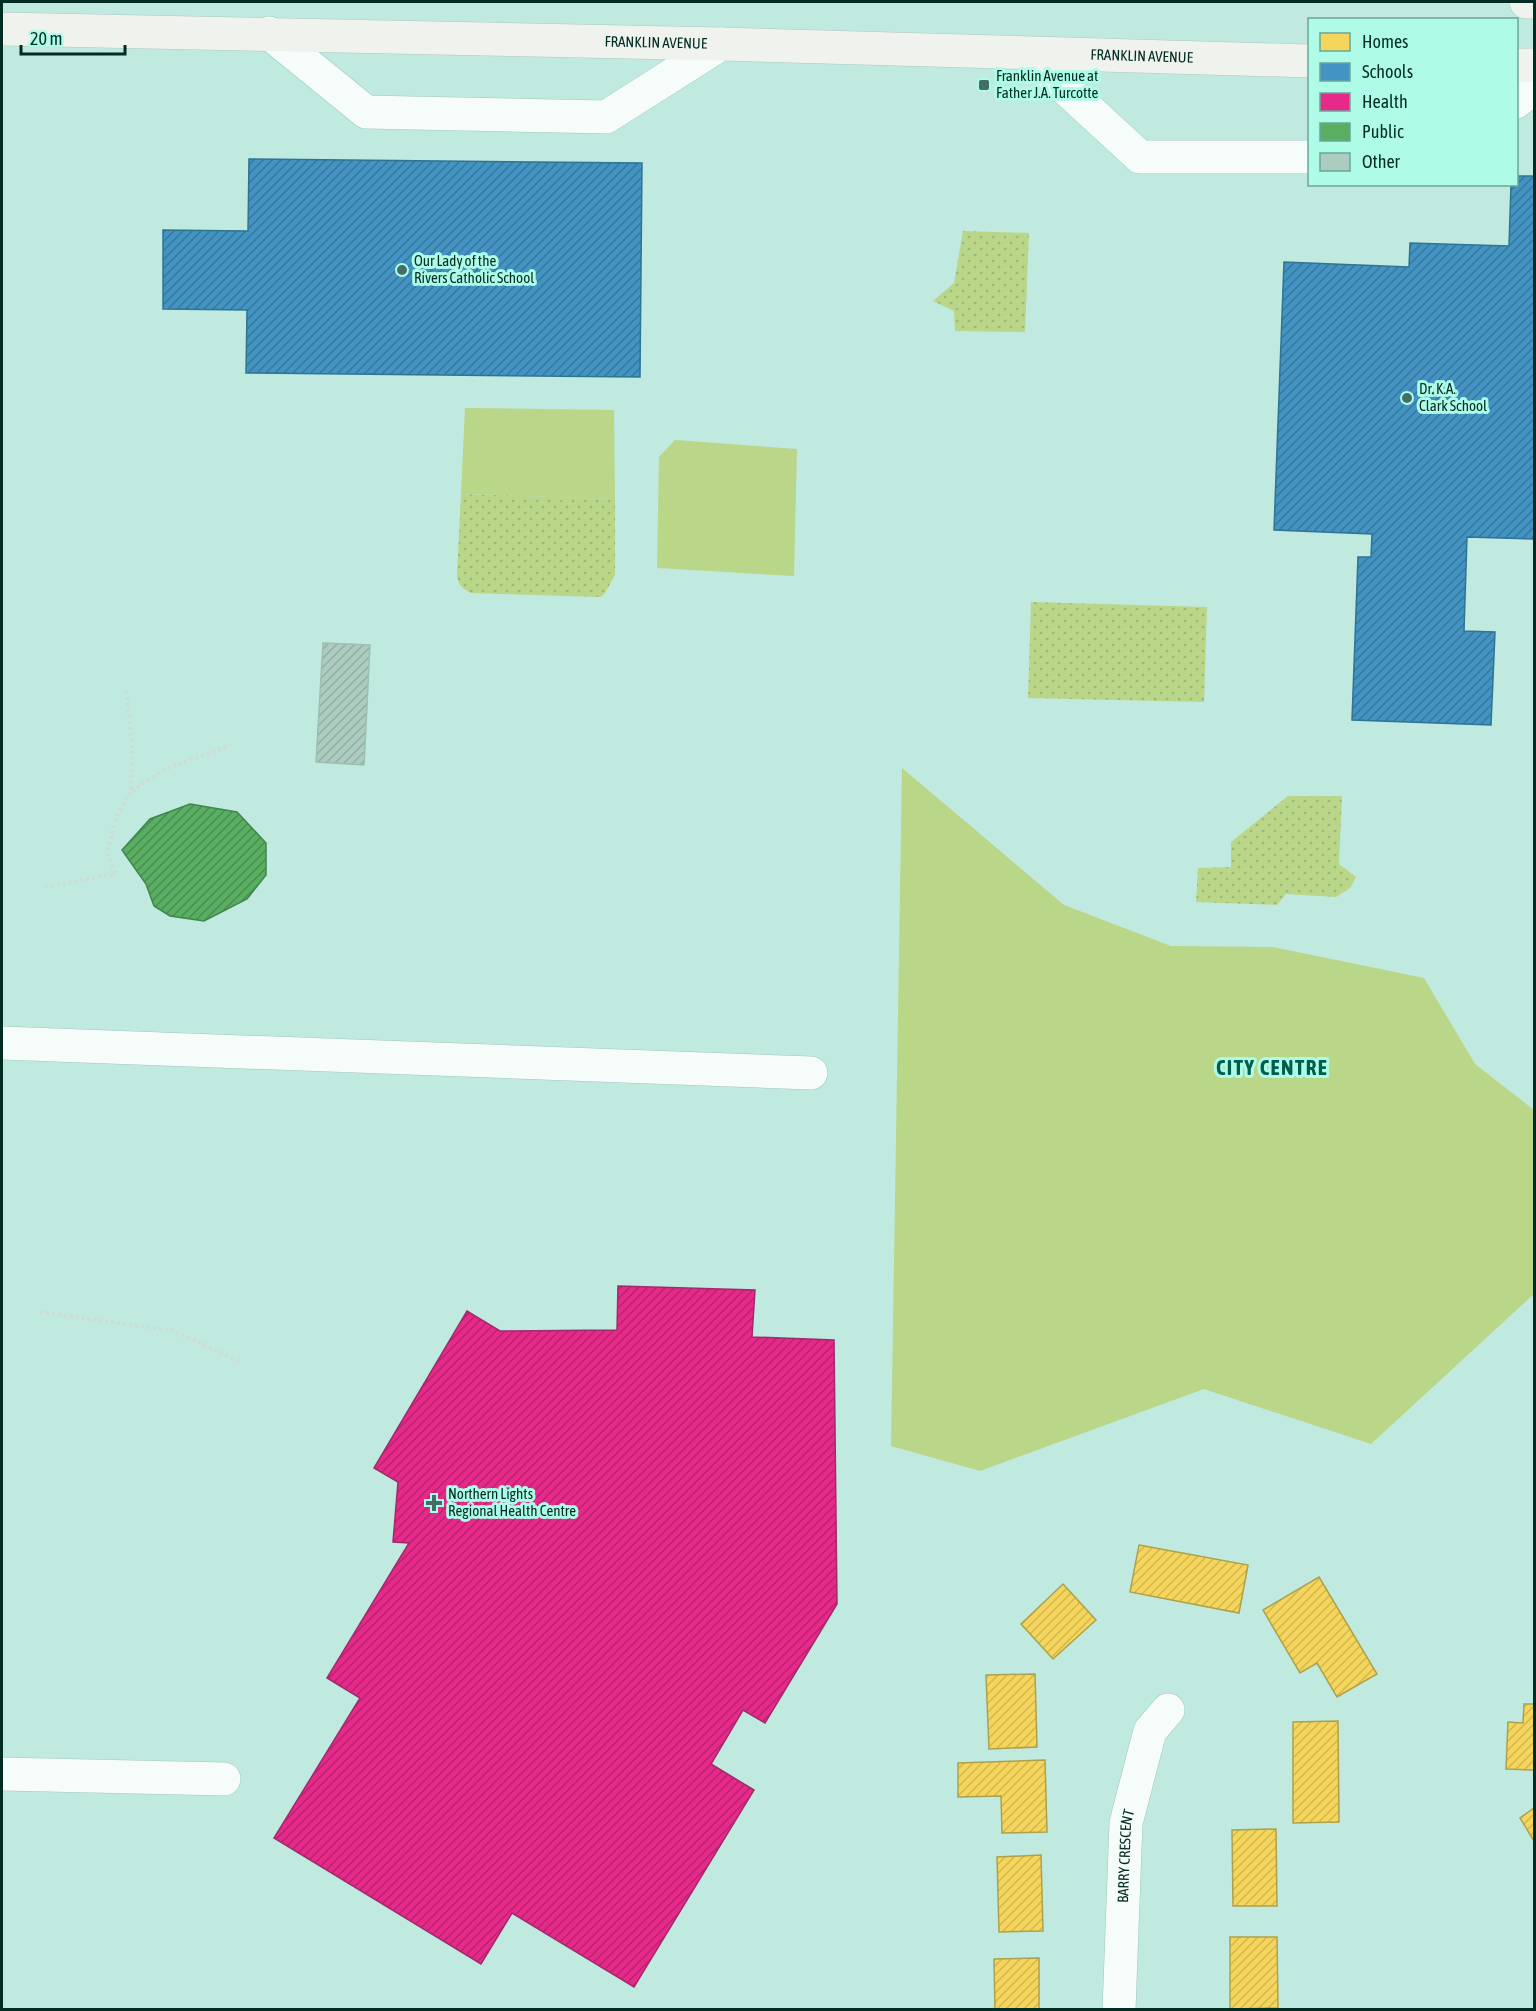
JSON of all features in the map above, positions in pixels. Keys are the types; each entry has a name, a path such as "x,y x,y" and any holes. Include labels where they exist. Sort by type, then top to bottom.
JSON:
{"main road":[{"path":"1526,2 1534,2"},
{"name":"FRANKLIN AVENUE","path":"2,29 721,44 1308,61"},
{"path":"1518,65 1534,65"}],"street":[{"path":"269,33 366,112 606,117 721,44"},
{"path":"1028,54 1140,157 1308,157"},
{"path":"1518,100 1534,88"},
{"path":"2,1044 811,1073"},
{"name":"BARRY CRESCENT","path":"1119,2010 1126,1823 1150,1731 1167,1710"},
{"path":"2,1774 224,1779"}],"path":[{"path":"126,689 132,746 131,791"},
{"path":"45,887 115,874 107,851 117,816 131,791 165,769 231,745"},
{"path":"40,1312 174,1331 242,1363"}],"green space":[{"path":"963,231 1029,233 1025,332 955,331 954,311 933,301 954,283"},
{"path":"465,408 614,410 615,499 461,494"},
{"path":"675,440 797,449 794,576 657,568 659,457"},
{"path":"461,494 615,499 615,575 605,593 601,597 471,593 465,589 459,584 457,574"},
{"path":"1031,602 1207,607 1204,702 1028,698"},
{"path":"902,768 1064,905 1171,946 1273,947 1424,978 1475,1064 1534,1110 1534,1294 1371,1444 1204,1389 980,1471 891,1446"},
{"path":"1288,796 1342,796 1339,864 1356,877 1350,888 1336,897 1286,894 1277,905 1196,902 1198,868 1231,867 1231,842"}],"building: Homes":[{"path":"1139,1545 1248,1565 1239,1613 1130,1592"},
{"path":"1319,1577 1377,1674 1337,1697 1317,1663 1300,1673 1263,1610"},
{"path":"1063,1584 1096,1620 1053,1659 1021,1624"},
{"path":"1035,1674 1037,1747 989,1749 986,1675"},
{"path":"1524,1704 1534,1704 1534,1770 1506,1769 1508,1722 1523,1723"},
{"path":"1338,1721 1339,1822 1293,1823 1293,1722"},
{"path":"1045,1760 1047,1832 1002,1833 1001,1796 958,1797 958,1763"},
{"path":"1534,1808 1534,1841 1520,1818"},
{"path":"1276,1829 1277,1906 1233,1906 1232,1830"},
{"path":"1041,1855 1043,1931 999,1932 997,1857"},
{"path":"1230,1937 1277,1937 1278,2008 1230,2009"},
{"path":"1039,1958 1039,2010 995,2010 994,1959"}],"building: Schools":[{"name":"Our Lady of the Rivers Catholic School","path":"249,159 642,163 640,377 246,373 247,310 163,309 163,230 248,231"},
{"name":"Dr. K.A. Clark School","path":"1518,176 1534,176 1534,539 1467,537 1464,631 1495,632 1491,725 1352,720 1358,557 1371,557 1372,534 1274,530 1284,262 1409,267 1410,243 1509,246 1511,186 1518,186"}],"building: Health":[{"name":"Northern Lights Regional Health Centre","path":"618,1286 755,1290 752,1337 834,1340 837,1604 765,1723 743,1710 711,1764 754,1790 634,1987 512,1913 481,1964 274,1838 360,1698 327,1678 409,1543 393,1542 398,1482 374,1468 467,1311 500,1331 617,1330"}],"building: Public":[{"path":"190,804 237,812 266,843 266,875 247,899 204,921 170,916 154,906 146,884 122,850 150,819"}],"building: Other":[{"path":"323,643 370,645 364,765 316,762"}],"place":[{"name":"Franklin Avenue at Father J.A. Turcotte","path":"984,85"},
{"name":"Our Lady of the Rivers Catholic School","path":"402,270"},
{"name":"Dr. K.A. Clark School","path":"1407,398"},
{"name":"Northern Lights Regional Health Centre","path":"434,1503"}],"district":[{"name":"CITY CENTRE","path":"1272,1068"}]}
